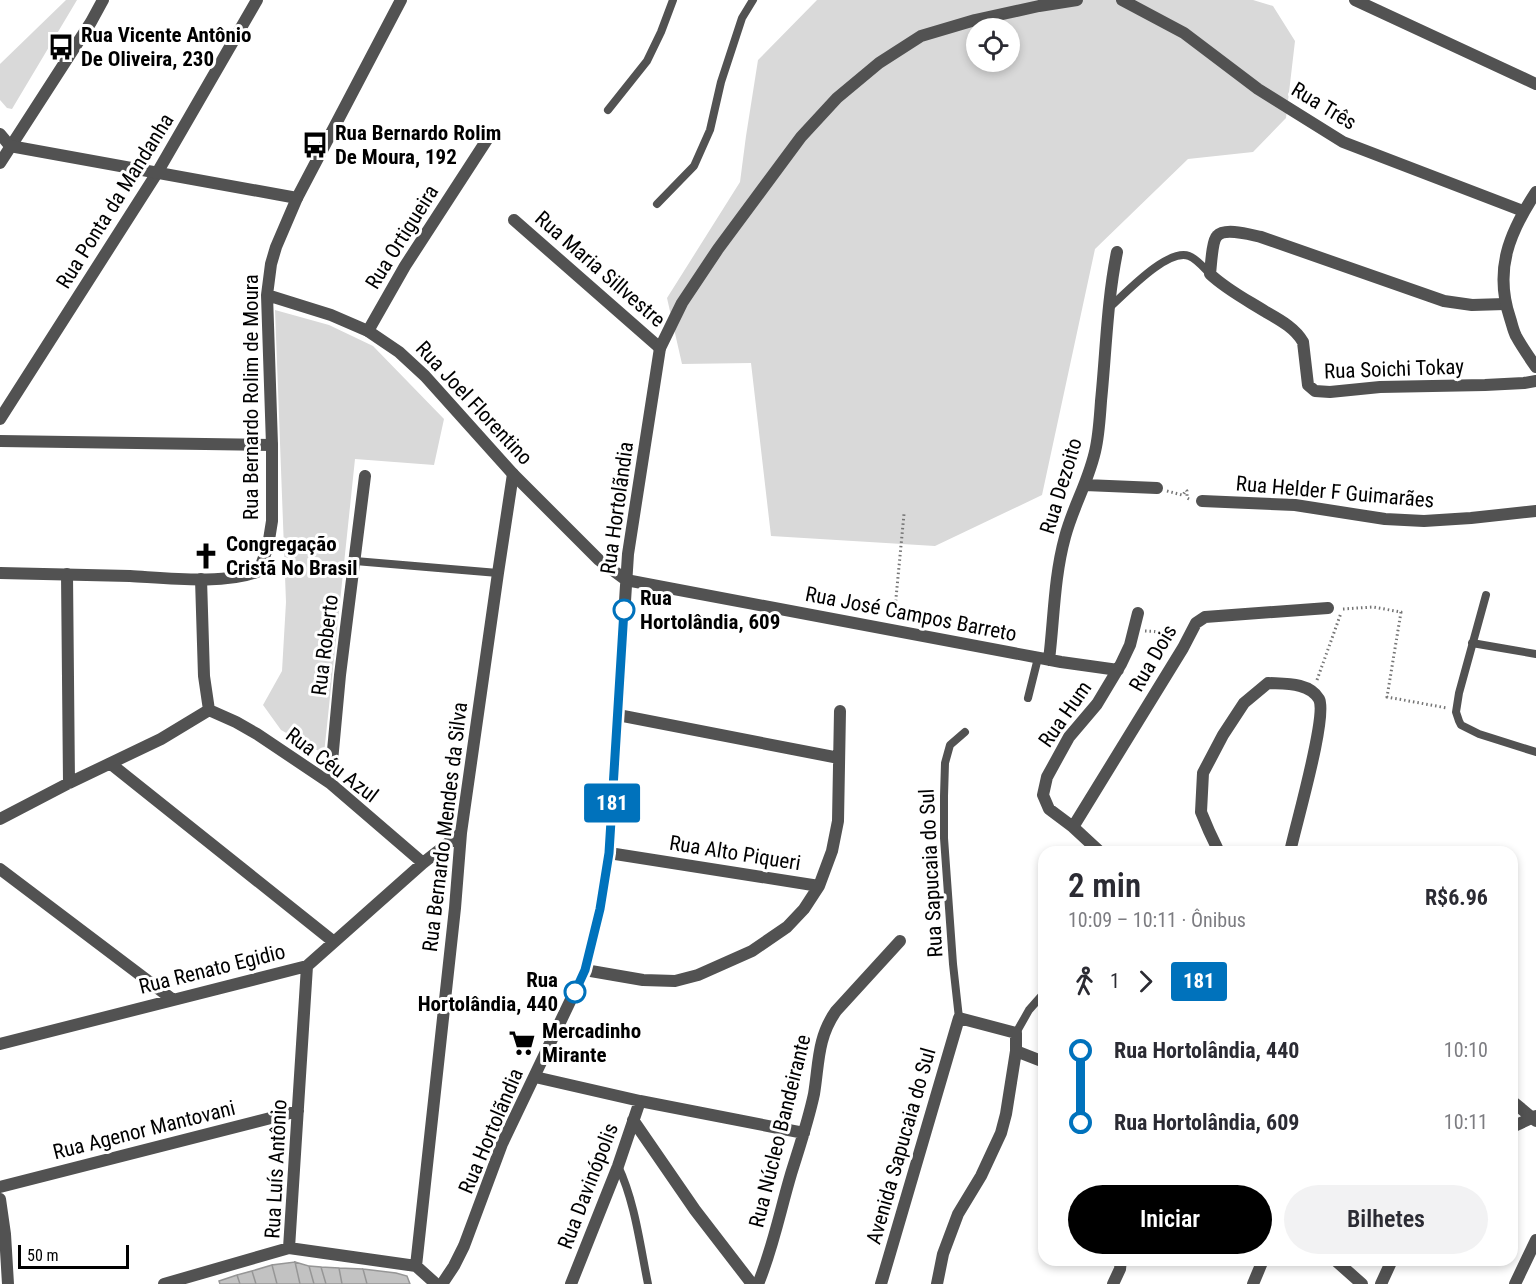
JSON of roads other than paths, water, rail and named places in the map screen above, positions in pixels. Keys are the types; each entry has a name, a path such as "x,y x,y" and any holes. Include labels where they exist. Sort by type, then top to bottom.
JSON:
{"street":[{"path":"0,163 103,0"},
{"name":"Rua Ponta da Mandanha","path":"0,419 157,173 257,0"},
{"name":"Rua Bernardo Rolim de Moura","path":"201,579 248,576 259,571 268,546 272,520 267,295 271,264 297,198 400,0"},
{"name":"Rua Hortolãndia","path":"442,1284 464,1246 502,1144 585,970 600,909 609,853 628,554 660,348 682,303 718,249 801,137 837,98 879,63 921,36 975,20 1077,0"},
{"name":"Rua Três","path":"1122,0 1184,33 1258,88 1343,142 1523,211"},
{"path":"1355,0 1536,84"},
{"path":"0,134 10,146 297,198"},
{"name":"Rua Ortigueira","path":"368,331 405,266 490,135"},
{"path":"1536,192 1523,211 1510,239 1502,272 1505,303 1515,334 1536,367"},
{"name":"Rua Maria Sillvestre","path":"514,220 660,348"},
{"path":"1210,274 1217,235 1224,232 1238,233 1261,237 1444,301 1472,305 1505,303"},
{"name":"Rua Dezoito","path":"1044,659 1064,538 1085,485 1096,446 1111,281 1117,252"},
{"name":"Rua Soichi Tokay","path":"1210,274 1220,284 1283,322 1300,336 1304,348 1308,385 1315,392 1536,381"},
{"name":"Rua Joel Florentino","path":"267,295 331,315 368,331 399,352 425,376 513,474 599,560 626,580"},
{"path":"0,441 272,445"},
{"name":"Rua Bernardo Mendes da Silva","path":"416,1266 461,833 513,474"},
{"name":"Rua Roberto","path":"330,783 340,675 365,476"},
{"path":"1085,485 1157,488"},
{"name":"Rua Helder F Guimarães","path":"1202,501 1295,505 1385,519 1424,521 1536,511"},
{"path":"0,573 201,579 204,676 208,710 161,739 0,819"},
{"path":"67,574 69,783"},
{"name":"Rua José Campos Barreto","path":"626,580 1044,659 1118,670"},
{"name":"Rua Dois","path":"1073,827 1196,623 1205,617 1328,608"},
{"name":"Rua Hum","path":"1094,846 1049,809 1042,795 1047,777 1069,737 1097,704 1118,670 1135,631 1138,613"},
{"path":"1216,846 1202,812 1203,773 1222,735 1244,703 1268,683 1299,685 1312,692 1320,700 1321,715 1291,846"},
{"name":"Rua Céu Azul","path":"208,710 258,734 330,783 423,864"},
{"path":"585,970 642,980 675,981 698,975 752,951 787,927 804,909 819,886 832,851 838,821 840,711"},
{"path":"618,715 839,758"},
{"path":"111,764 334,942"},
{"name":"Rua Renato Egidio","path":"0,1044 307,966 461,833"},
{"name":"Rua Alto Piqueri","path":"609,853 819,886"},
{"path":"0,869 172,999"},
{"name":"Rua Núcleo Bandeirante","path":"758,1284 776,1232 804,1133 814,1095 822,1039 828,1023 836,1011 900,941"},
{"name":"Rua Luís Antônio","path":"307,966 289,1248 416,1266"},
{"path":"937,1284 943,1254 958,1214 981,1176 1001,1133 1016,1051 1016,1033 959,1018"},
{"name":"Avenida Sapucaia do Sul","path":"881,1284 959,1018"},
{"path":"1016,1051 1038,1060"},
{"path":"535,1077 640,1101 804,1133"},
{"name":"Rua Davinópolis","path":"571,1284 618,1166 640,1101"},
{"path":"1518,1105 1535,1118"},
{"name":"Rua Agenor Mantovani","path":"0,1187 298,1111"},
{"path":"1518,1125 1535,1118"},
{"path":"633,1120 752,1284"},
{"path":"0,1199 8,1284"},
{"path":"1515,1284 1536,1240"},
{"path":"164,1284 289,1248"},
{"path":"416,1266 436,1284"},
{"path":"1113,1284 1120,1266"},
{"path":"1253,1284 1260,1266"},
{"path":"1342,1266 1362,1284"},
{"path":"1381,1284 1389,1266"}],"lane":[{"path":"609,110 647,61 673,0"},
{"path":"657,204 694,166 710,130 721,82 742,18 753,0"},
{"path":"1110,308 1141,278 1175,256 1185,255 1194,258 1210,274"},
{"path":"355,561 498,573"},
{"path":"1486,595 1459,693 1456,712 1461,725 1490,738 1536,752"},
{"path":"1472,643 1536,654"},
{"path":"1028,698 1044,659"},
{"name":"Rua Sapucaia do Sul","path":"959,1018 944,838 944,796 945,763 950,745 965,732"},
{"path":"1016,1033 1029,1010 1038,1000"},
{"path":"618,1166 630,1196 648,1284"}],"place":[{"name":"Rua Vicente Antônio De Oliveira, 230","path":"61,47"},
{"name":"Rua Bernardo Rolim De Moura, 192","path":"315,145"},
{"name":"Congregação Cristã No Brasil","path":"206,556"},
{"name":"Rua Hortolândia, 609","path":"624,610"},
{"name":"Rua Hortolândia, 440","path":"575,992"},
{"name":"Mercadinho Mirante","path":"522,1043"}]}
